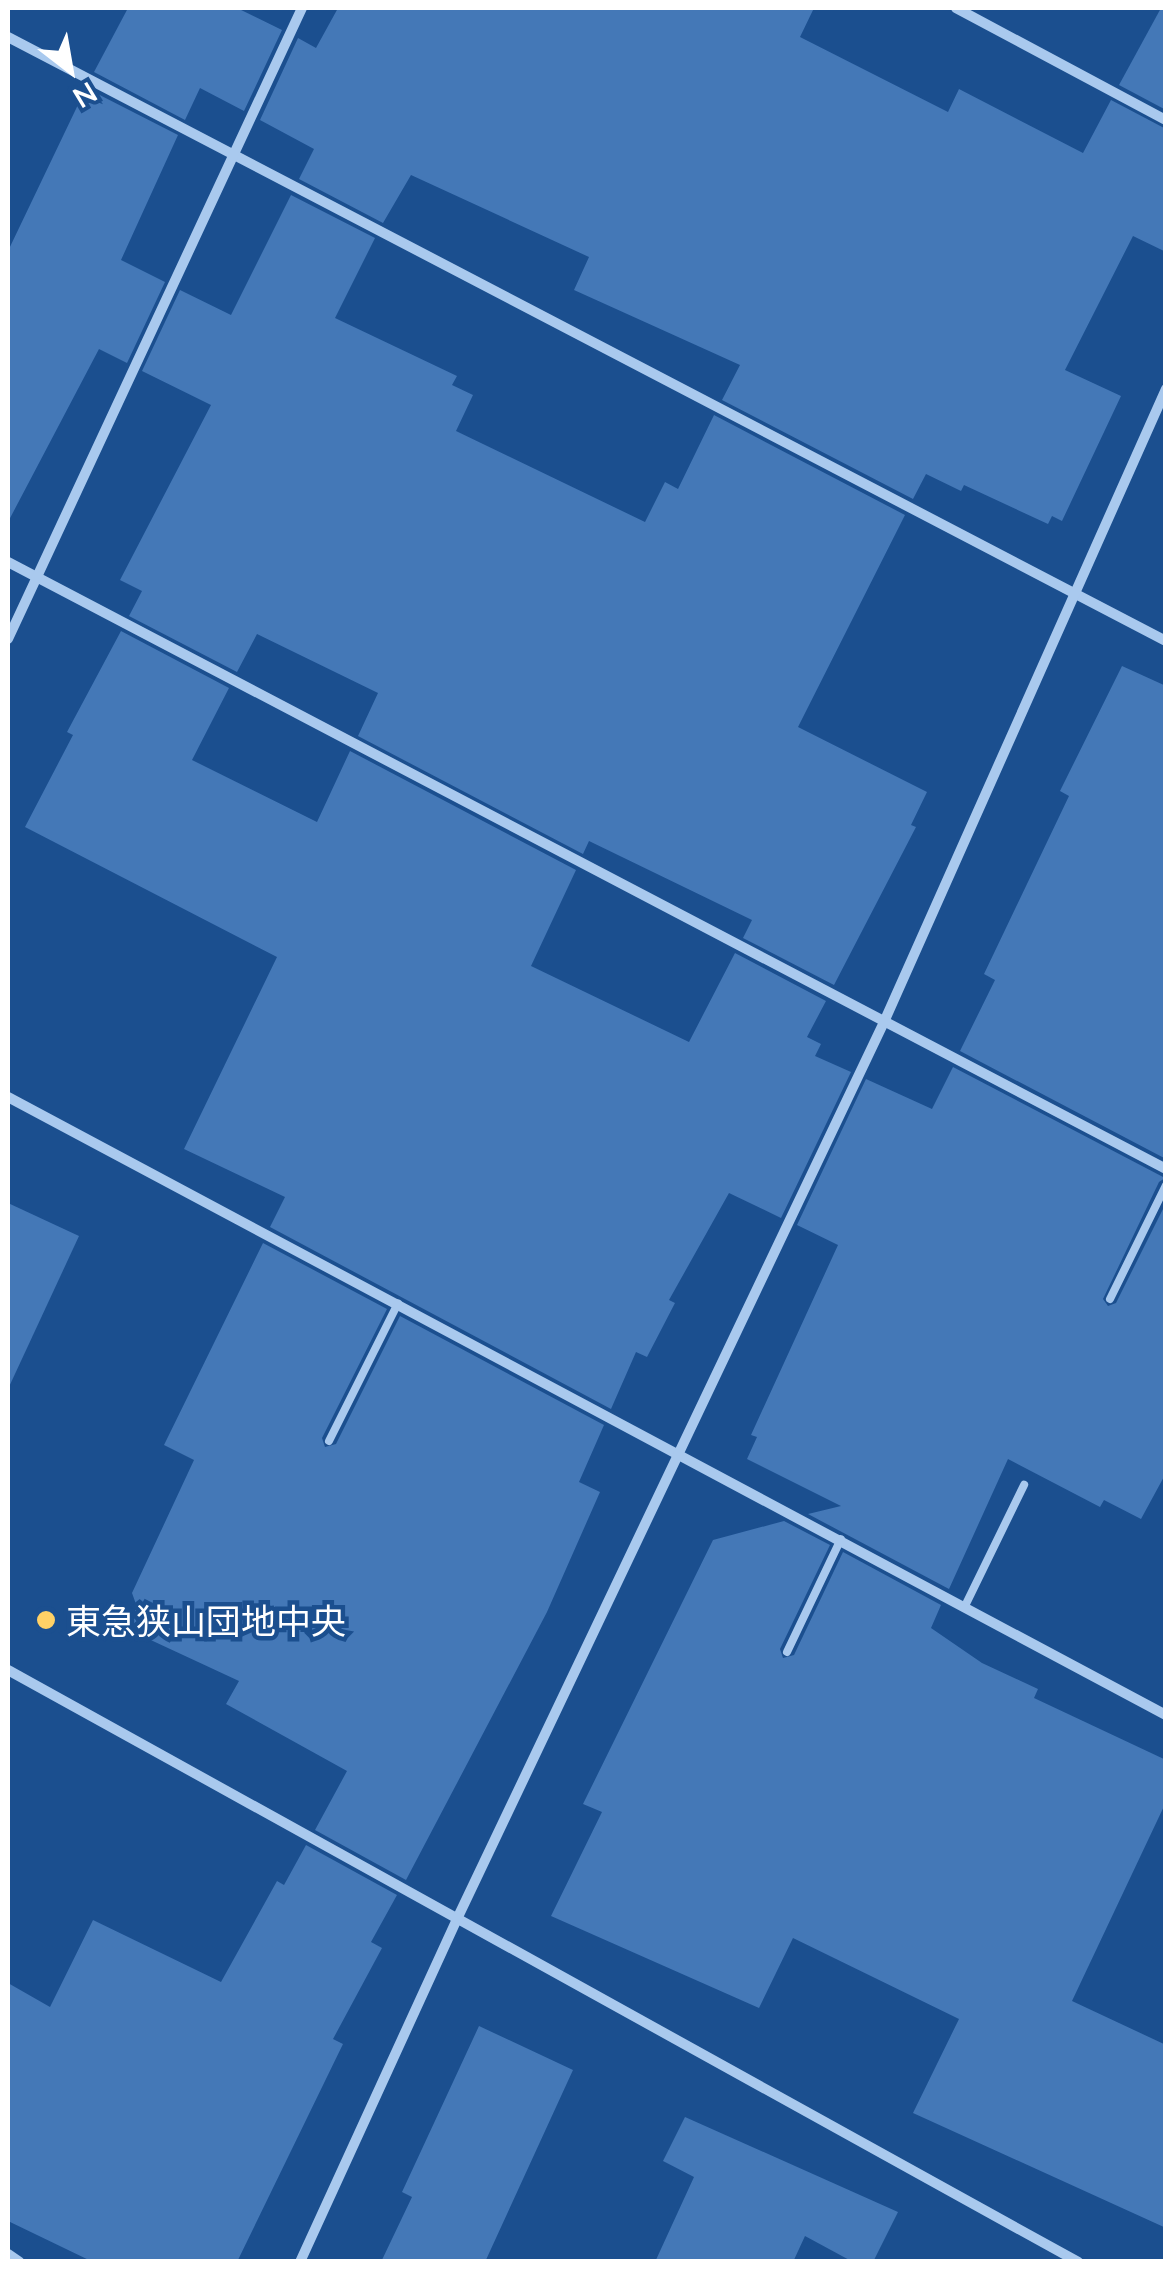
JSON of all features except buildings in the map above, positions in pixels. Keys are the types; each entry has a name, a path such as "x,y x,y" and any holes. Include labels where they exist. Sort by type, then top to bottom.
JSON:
{"street":[{"path":"8,638 302,8"},
{"path":"956,8 1166,120"},
{"path":"8,37 1166,641"},
{"path":"300,2262 457,1920 884,1022 1072,592 1166,389"},
{"path":"8,562 1166,1169"},
{"path":"8,1097 680,1452 1166,1715"},
{"path":"8,1670 1078,2262"},
{"path":"8,2254 20,2262"}],"lane":[{"path":"1110,1300 1166,1186"},
{"path":"329,1441 398,1303"},
{"path":"965,1606 1024,1485"},
{"path":"787,1652 842,1539"}],"place":[{"name":"東急狭山団地中央","path":"46,1620"}]}
